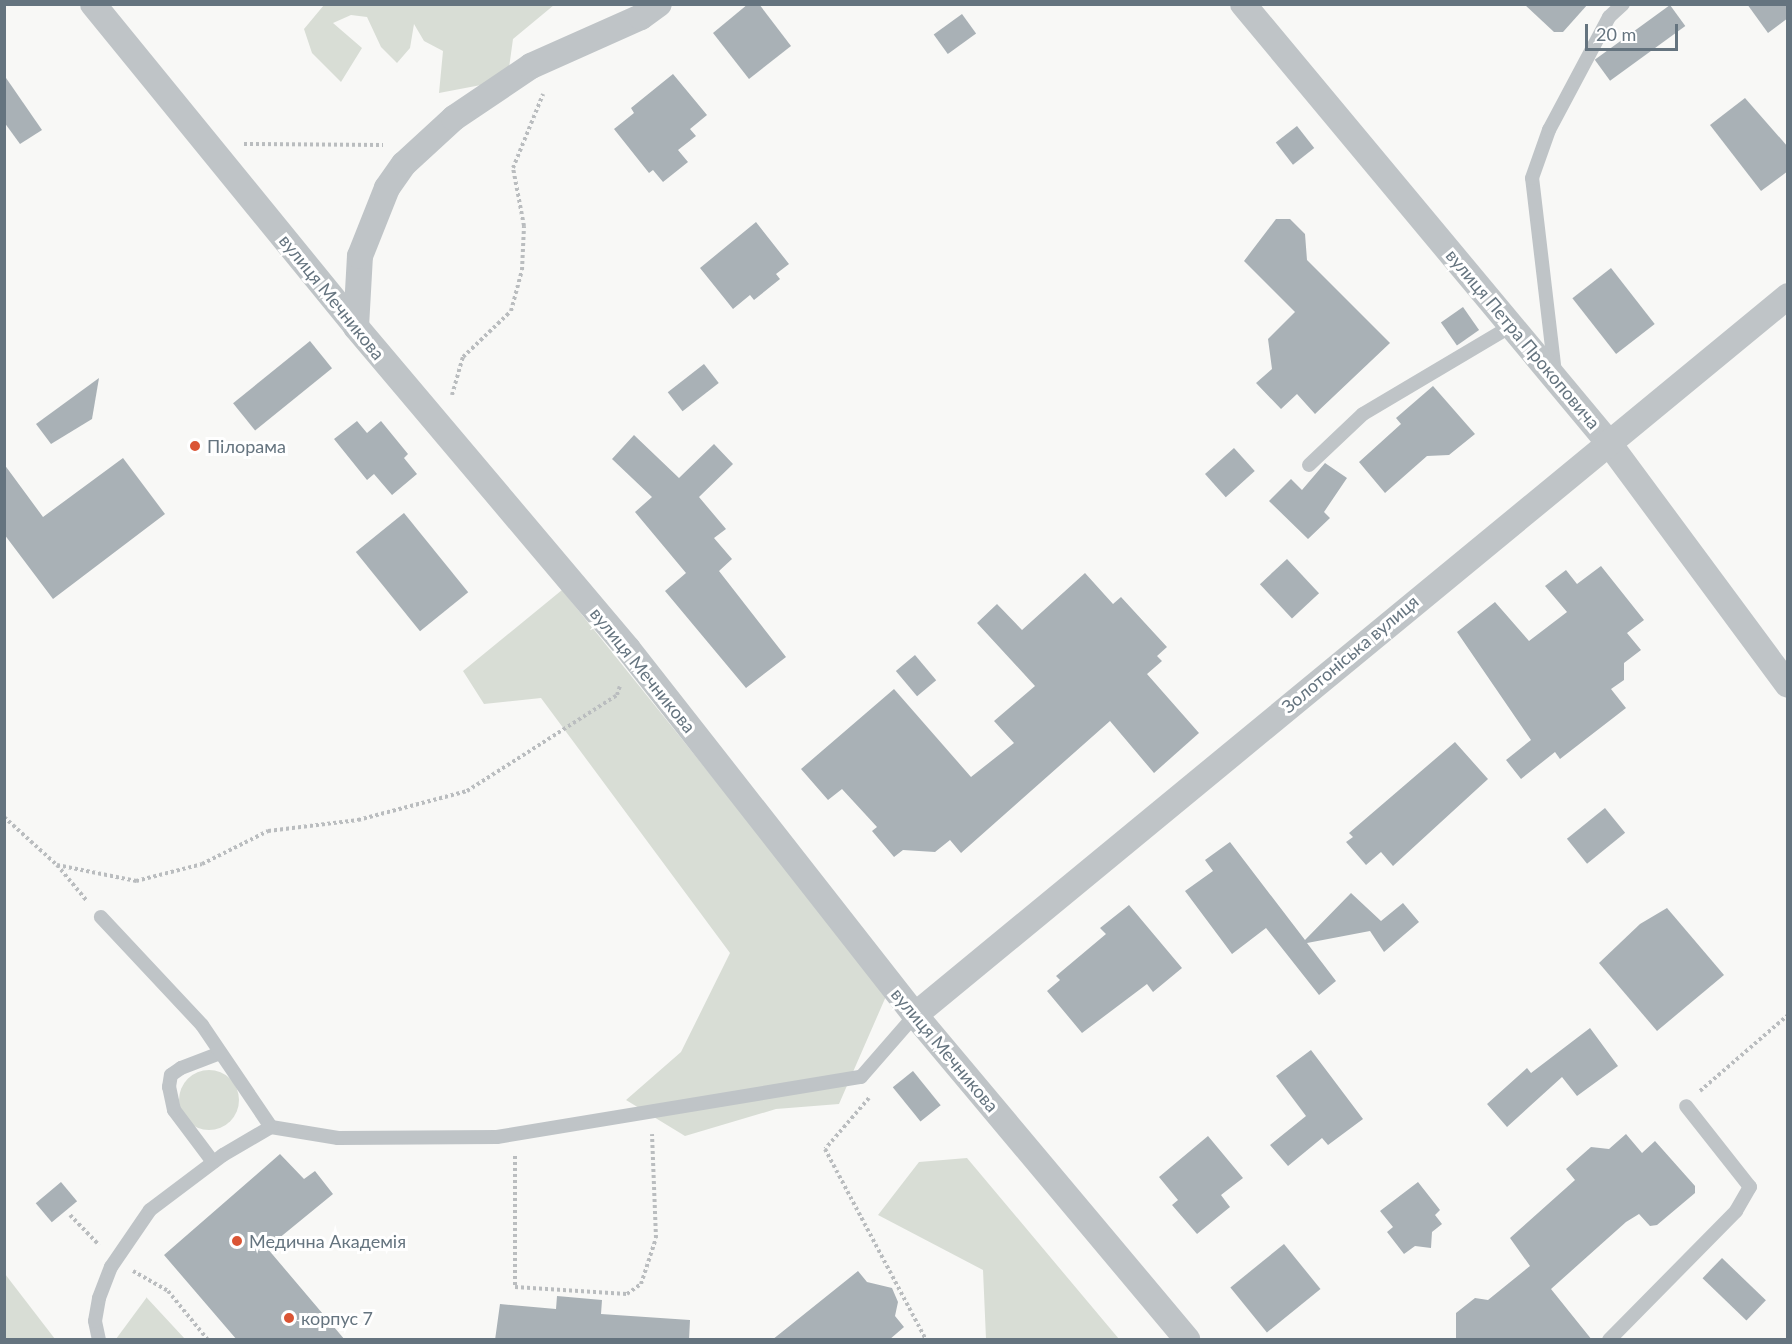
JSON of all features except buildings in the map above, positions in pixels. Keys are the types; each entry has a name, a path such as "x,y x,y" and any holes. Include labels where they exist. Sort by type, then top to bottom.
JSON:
{"street":[{"name":"вулиця Мечникова","path":"93,4 356,327 628,649 915,1015 1188,1340"},
{"path":"356,327 357,272 377,208 394,175 427,140 478,99 560,51 641,17 659,4"},
{"name":"вулиця Петра Прокоповича","path":"1244,4 1608,441 1788,685"},
{"name":"Золотоніська вулиця","path":"915,1015 1608,441 1788,296"}],"lane":[{"path":"1555,378 1532,178 1563,103 1609,17 1623,4"},
{"path":"1309,465 1363,414 1511,326"},
{"path":"101,917 202,1025 271,1127 302,1136 338,1138 515,1134 861,1077 915,1015"},
{"path":"213,1162 174,1110 168,1087 171,1075 181,1068 220,1053"},
{"path":"1609,1340 1737,1211 1750,1187 1686,1106"},
{"path":"99,1340 95,1321 99,1298 115,1260 150,1210 213,1162 271,1127"}],"path":[{"path":"443,430 463,357 511,311 522,270 524,226 513,168 560,51"},
{"path":"204,141 292,147 427,140"},
{"path":"57,865 136,882 202,864 268,831 358,820 467,791 617,695 628,649"},
{"path":"4,817 57,865 101,917"},
{"path":"1686,1106 1788,1015"},
{"path":"861,1077 870,1100 825,1149 926,1340"},
{"path":"515,1134 515,1287 627,1294 641,1284 656,1238 652,1112"},
{"path":"70,1215 115,1260 168,1292 208,1340"}],"shaded area":[{"path":"324,5 554,5 513,39 509,68 481,85 439,93 443,51 424,41 414,24 410,48 397,63 381,47 367,17 351,15 333,23 362,48 341,82 312,53 304,29"},
{"path":"562,590 887,994 839,1104 776,1109 685,1136 626,1100 681,1052 730,953 541,698 484,704 463,671"},
{"path":"203,1070 215,1070 226,1075 234,1083 239,1100 237,1112 226,1125 215,1130 203,1130 192,1125 184,1117 179,1106 179,1094 184,1083 192,1075"},
{"path":"967,1158 1119,1339 986,1339 983,1270 878,1215 919,1162"},
{"path":"5,1274 55,1339 5,1339"},
{"path":"147,1298 185,1339 116,1339"}],"place":[{"name":"Пілорама","path":"195,446"},
{"name":"Медична Академія","path":"237,1241"},
{"name":"корпус 7","path":"289,1318"}]}
